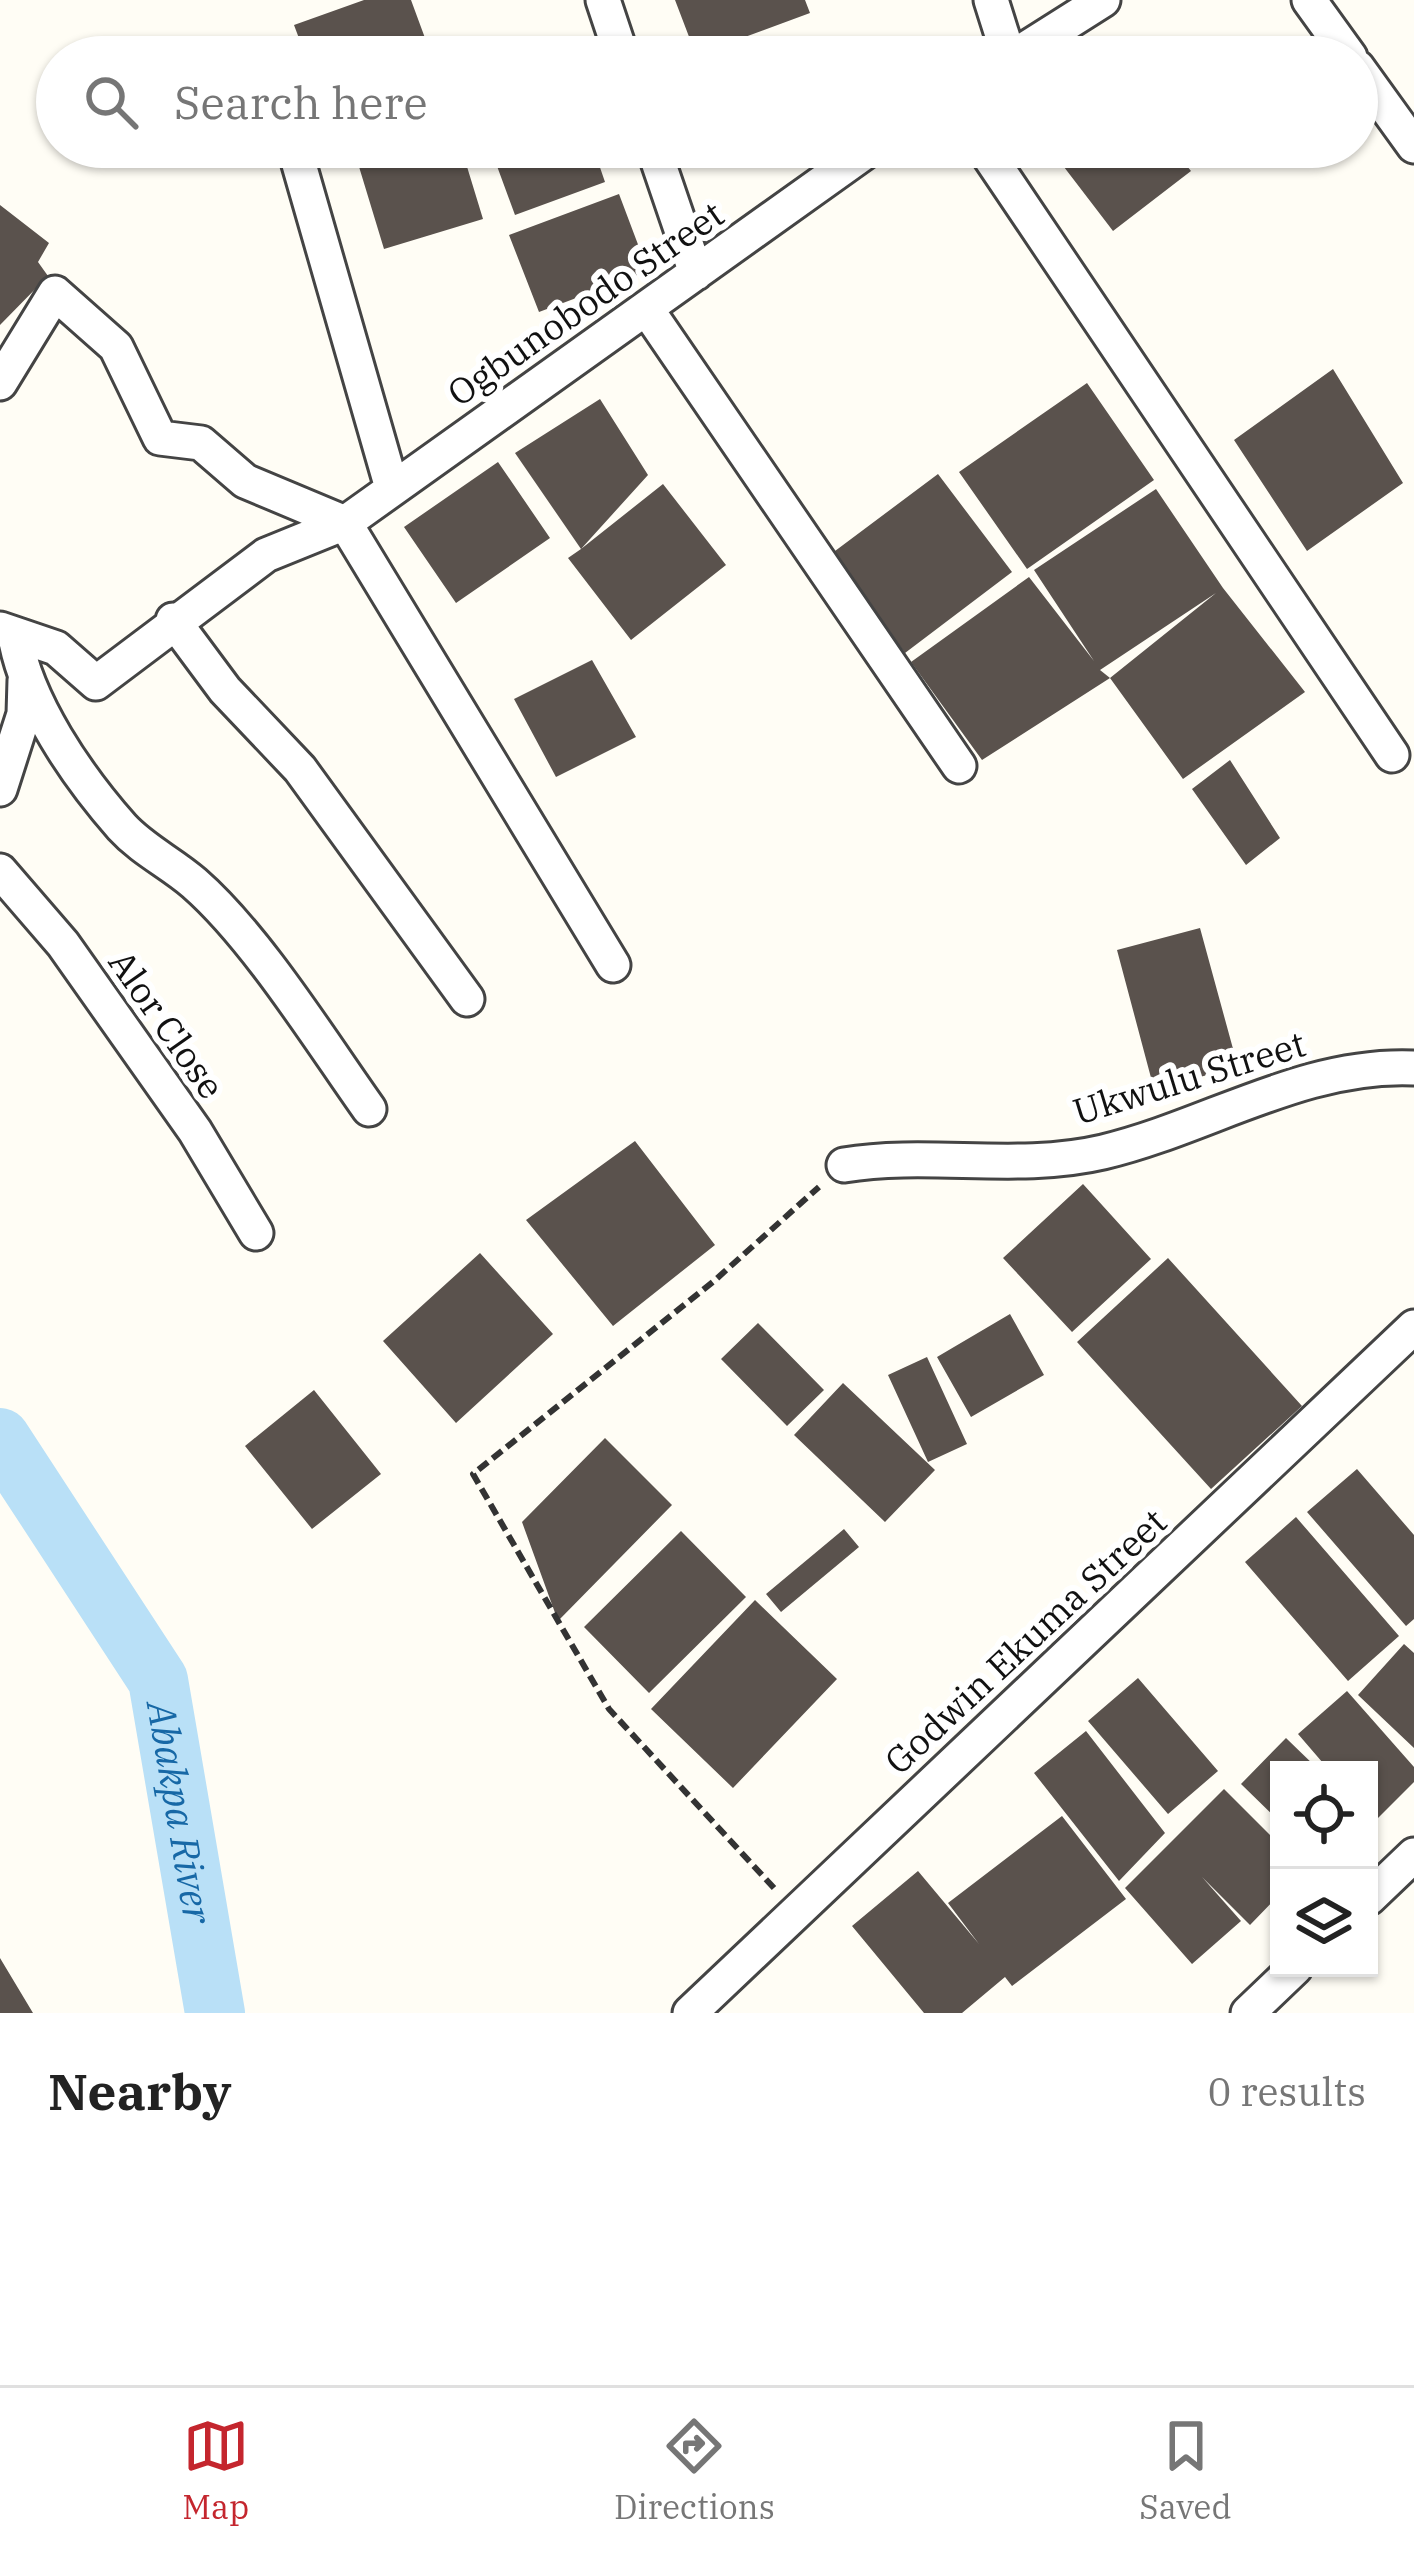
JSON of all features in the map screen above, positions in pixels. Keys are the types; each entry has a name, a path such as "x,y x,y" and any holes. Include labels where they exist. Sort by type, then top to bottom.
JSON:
{"street":[{"path":"602,0 615,36"},
{"path":"991,0 1004,36"},
{"path":"1045,36 1103,0"},
{"path":"1309,0 1335,36"},
{"path":"1378,96 1414,146"},
{"path":"300,168 392,488"},
{"path":"660,168 696,273"},
{"name":"Ogbunobodo Street","path":"8,632 56,648 96,683 172,620 266,555 345,524 843,168"},
{"path":"997,168 1391,755"},
{"path":"0,383 55,293 116,347 160,439 201,442 245,481 345,524 613,965"},
{"path":"648,311 959,766"},
{"path":"172,620 225,690 299,769 467,999"},
{"path":"8,632 25,680 122,828 206,896 314,1028 369,1108"},
{"path":"0,789 24,714 25,680"},
{"name":"Alor Close","path":"0,871 63,944 233,1186 256,1233"},
{"name":"Ukwulu Street","path":"844,1165 1099,1153 1324,1075 1414,1068"},
{"name":"Godwin Ekuma Street","path":"690,2013 1414,1327"},
{"path":"1378,1889 1414,1855"},
{"path":"1248,2013 1286,1977"}],"path":[{"path":"796,1911 609,1709 473,1474 714,1281 844,1165"}],"building":[{"path":"364,0 411,0 424,36 298,36 294,25"},
{"path":"675,0 805,0 810,13 748,36 689,36"},
{"path":"359,168 467,168 483,219 384,249"},
{"path":"498,168 600,168 605,182 515,215"},
{"path":"1065,168 1189,168 1191,171 1113,231"},
{"path":"619,194 648,271 539,312 509,235"},
{"path":"0,205 49,243 38,262 48,276 0,325"},
{"path":"1333,369 1403,483 1307,551 1234,440"},
{"path":"1087,383 1154,480 1027,569 959,472"},
{"path":"600,399 648,475 581,549 515,453"},
{"path":"498,462 550,538 456,603 404,527"},
{"path":"938,474 1012,572 905,653 831,554"},
{"path":"663,484 726,565 631,640 568,558"},
{"path":"1156,489 1223,588 1305,692 1183,779 1110,678 982,760 911,662 1029,577 1094,661 1034,570","holes":["1216,593 1110,678 1100,670"]},
{"path":"592,660 636,737 556,777 514,699"},
{"path":"1230,760 1280,838 1246,865 1192,789"},
{"path":"1200,928 1238,1067 1154,1089 1117,950"},
{"path":"635,1141 715,1245 613,1326 526,1220"},
{"path":"1083,1184 1151,1259 1072,1332 1003,1258"},
{"path":"480,1253 553,1334 456,1423 383,1341"},
{"path":"1168,1258 1302,1406 1211,1489 1077,1342"},
{"path":"1010,1314 1044,1375 971,1417 937,1357"},
{"path":"758,1323 824,1390 787,1426 721,1359"},
{"path":"927,1357 967,1444 928,1462 888,1375"},
{"path":"843,1383 935,1470 885,1522 794,1435"},
{"path":"314,1390 381,1474 312,1529 245,1446"},
{"path":"605,1438 672,1505 558,1621 522,1522"},
{"path":"1357,1469 1414,1535 1414,1619 1406,1626 1307,1512"},
{"path":"1296,1517 1399,1636 1348,1681 1245,1562"},
{"path":"844,1529 859,1547 781,1612 766,1594"},
{"path":"681,1531 746,1597 649,1693 584,1627"},
{"path":"755,1600 837,1679 733,1788 651,1709"},
{"path":"1404,1644 1414,1653 1414,1748 1358,1695"},
{"path":"1138,1678 1218,1771 1168,1814 1088,1721"},
{"path":"1347,1691 1414,1767 1414,1782 1378,1818 1378,1761 1321,1761 1298,1734"},
{"path":"1086,1731 1165,1833 1119,1881 1034,1773"},
{"path":"1286,1738 1310,1761 1270,1761 1270,1812 1241,1784"},
{"path":"1224,1789 1270,1835 1270,1904 1250,1925 1202,1877 1241,1921 1192,1964 1125,1888"},
{"path":"1062,1816 1126,1899 1012,1986 1005,1977 962,2013 924,2013 852,1926 918,1871 979,1944 948,1903"},
{"path":"0,1958 33,2013 0,2013"}],"waterway":[{"name":"Abakpa River","path":"0,1438 158,1680 215,2013"}]}
